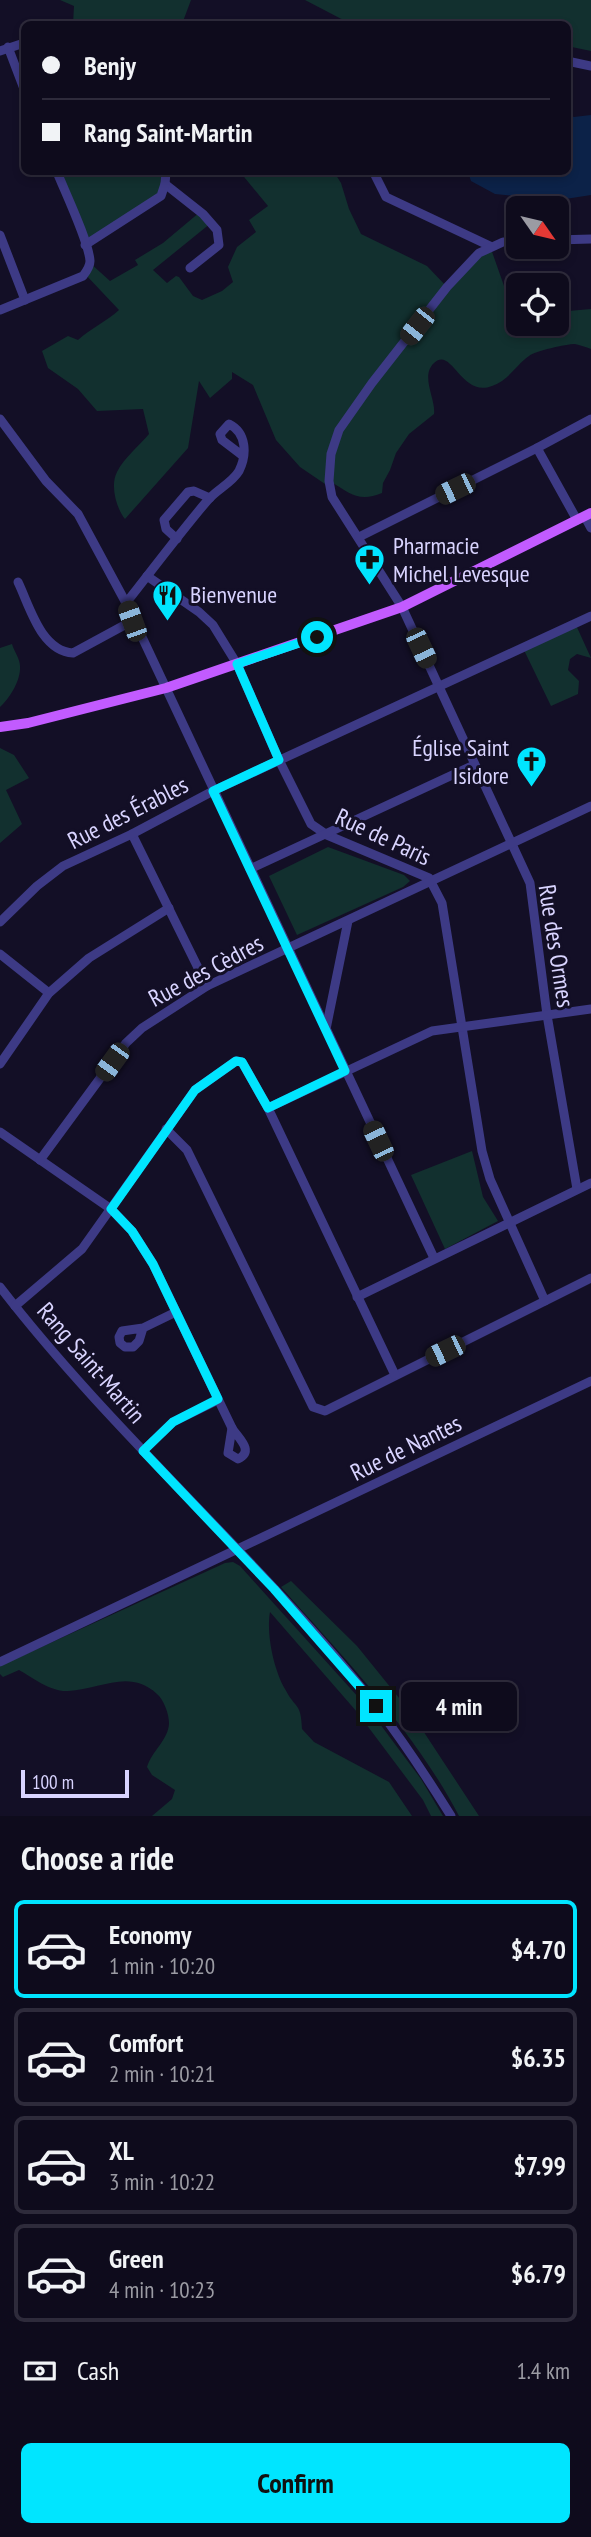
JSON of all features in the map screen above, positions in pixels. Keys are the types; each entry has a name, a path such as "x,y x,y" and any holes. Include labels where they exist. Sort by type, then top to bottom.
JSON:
{"main road":[{"path":"0,727 28,723 166,688 402,607 584,517"}],"street":[{"path":"21,44 4,49 21,83"},
{"path":"571,62 591,66"},
{"path":"0,310 83,276 90,263 58,175"},
{"path":"85,245 161,196 166,175"},
{"path":"375,175 386,197 489,246 506,242"},
{"path":"165,184 201,212 217,230 219,245 190,268"},
{"path":"0,235 25,300"},
{"path":"569,240 591,239"},
{"name":"Rue des Ormes","path":"489,246 479,253 447,288 338,430 331,454 330,481 332,496 402,607 530,883 547,1015 577,1189"},
{"path":"0,419 46,481 78,514 126,603 132,621 434,1258"},
{"path":"359,537 537,449 591,419"},
{"path":"537,449 591,528"},
{"path":"126,603 210,498 238,473 243,456"},
{"path":"177,539 163,524 170,512 188,492 194,491 210,498"},
{"name":"Rue de Paris","path":"147,576 200,612 213,625 237,664 279,760 311,824 327,835 429,878 432,882 442,903 482,1151 490,1179 545,1301"},
{"path":"18,582 47,640 54,648 64,652 73,653 132,621"},
{"name":"Rue des Érables","path":"0,922 37,886 64,866 213,791 591,616"},
{"path":"250,869 474,765"},
{"name":"Rue des Cèdres","path":"40,1160 126,1043 142,1027 207,986 591,807"},
{"path":"132,834 207,986"},
{"path":"0,1064 49,993 89,958 169,908"},
{"path":"326,1029 348,921"},
{"path":"0,954 49,993"},
{"path":"268,1108 432,1031 591,1009"},
{"path":"15,1306 82,1249 195,1090 236,1061 242,1062 268,1108 395,1375"},
{"path":"166,1129 187,1150 313,1407 325,1411 591,1278"},
{"path":"0,1132 111,1209 132,1231 153,1264 232,1427"},
{"path":"357,1297 591,1183"},
{"name":"Rang Saint-Martin","path":"0,1287 143,1451 274,1589 376,1706 451,1816"},
{"path":"143,1328 176,1312"},
{"name":"Rue de Nantes","path":"0,1662 591,1381"},
{"path":"143,1451 173,1422 218,1399"}],"green space":[{"path":"60,0 191,0 183,21 73,21 74,6"},
{"path":"305,0 591,0 591,51 571,47 571,21 345,21"},
{"path":"58,175 165,175 161,196 85,245"},
{"path":"242,175 336,175 361,234 427,266 447,287 490,246 506,292 506,336 569,336 569,311 591,309 591,349 575,344 537,352 503,380 481,388 465,380 446,361 434,363 428,374 428,381 434,414 409,434 396,453 383,483 382,493 367,497 354,495 330,481 325,484 300,467 276,440 253,385 232,372 232,379 210,398 199,381 188,448 125,519 115,496 114,483 124,462 149,434 143,409 97,411 78,389 48,368 42,351 68,336 78,340 119,310 85,274 90,263 110,281 138,265 135,260 163,243 200,212 211,223 153,270 167,283 176,276 179,277 193,296 202,300 222,291 233,282 228,267 237,247 256,232 249,220 268,206"},
{"path":"575,623 591,658 577,654 570,659 568,670 579,681 578,694 551,706 523,648"},
{"path":"12,644 19,661 19,677 0,707 0,648"},
{"path":"0,748 14,755 29,778 6,790 22,824 0,843"},
{"path":"328,847 404,875 410,881 403,887 297,935 269,876"},
{"path":"472,1151 483,1197 498,1221 445,1249 411,1175"},
{"path":"233,1562 240,1566 368,1708 421,1779 443,1816 431,1816 423,1800 357,1712 270,1612 269,1631 274,1662 285,1689 299,1710 302,1729 314,1742 389,1782 412,1816 152,1816 172,1799 175,1790 152,1775 147,1767 168,1729 167,1711 157,1694 136,1682 114,1682 62,1691 42,1684 19,1670 3,1677 0,1674 0,1666 225,1563"},
{"path":"291,1581 357,1646 412,1714 479,1816 459,1816 441,1784 400,1724 281,1587"}],"water":[{"path":"591,115 591,195 569,198 569,196 495,194 471,181 469,175 571,175 571,116"}],"place":[{"name":"Pharmacie Michel Levesque","path":"370,587"},
{"name":"Bienvenue","path":"167,622"},
{"name":"Église Saint Isidore","path":"532,789"}],"route":[{"path":"317,637 237,664 279,760 213,791 345,1071 268,1108 242,1062 236,1061 195,1090 111,1209 132,1231 153,1264 218,1399 173,1422 143,1451 274,1589 376,1706"}]}
